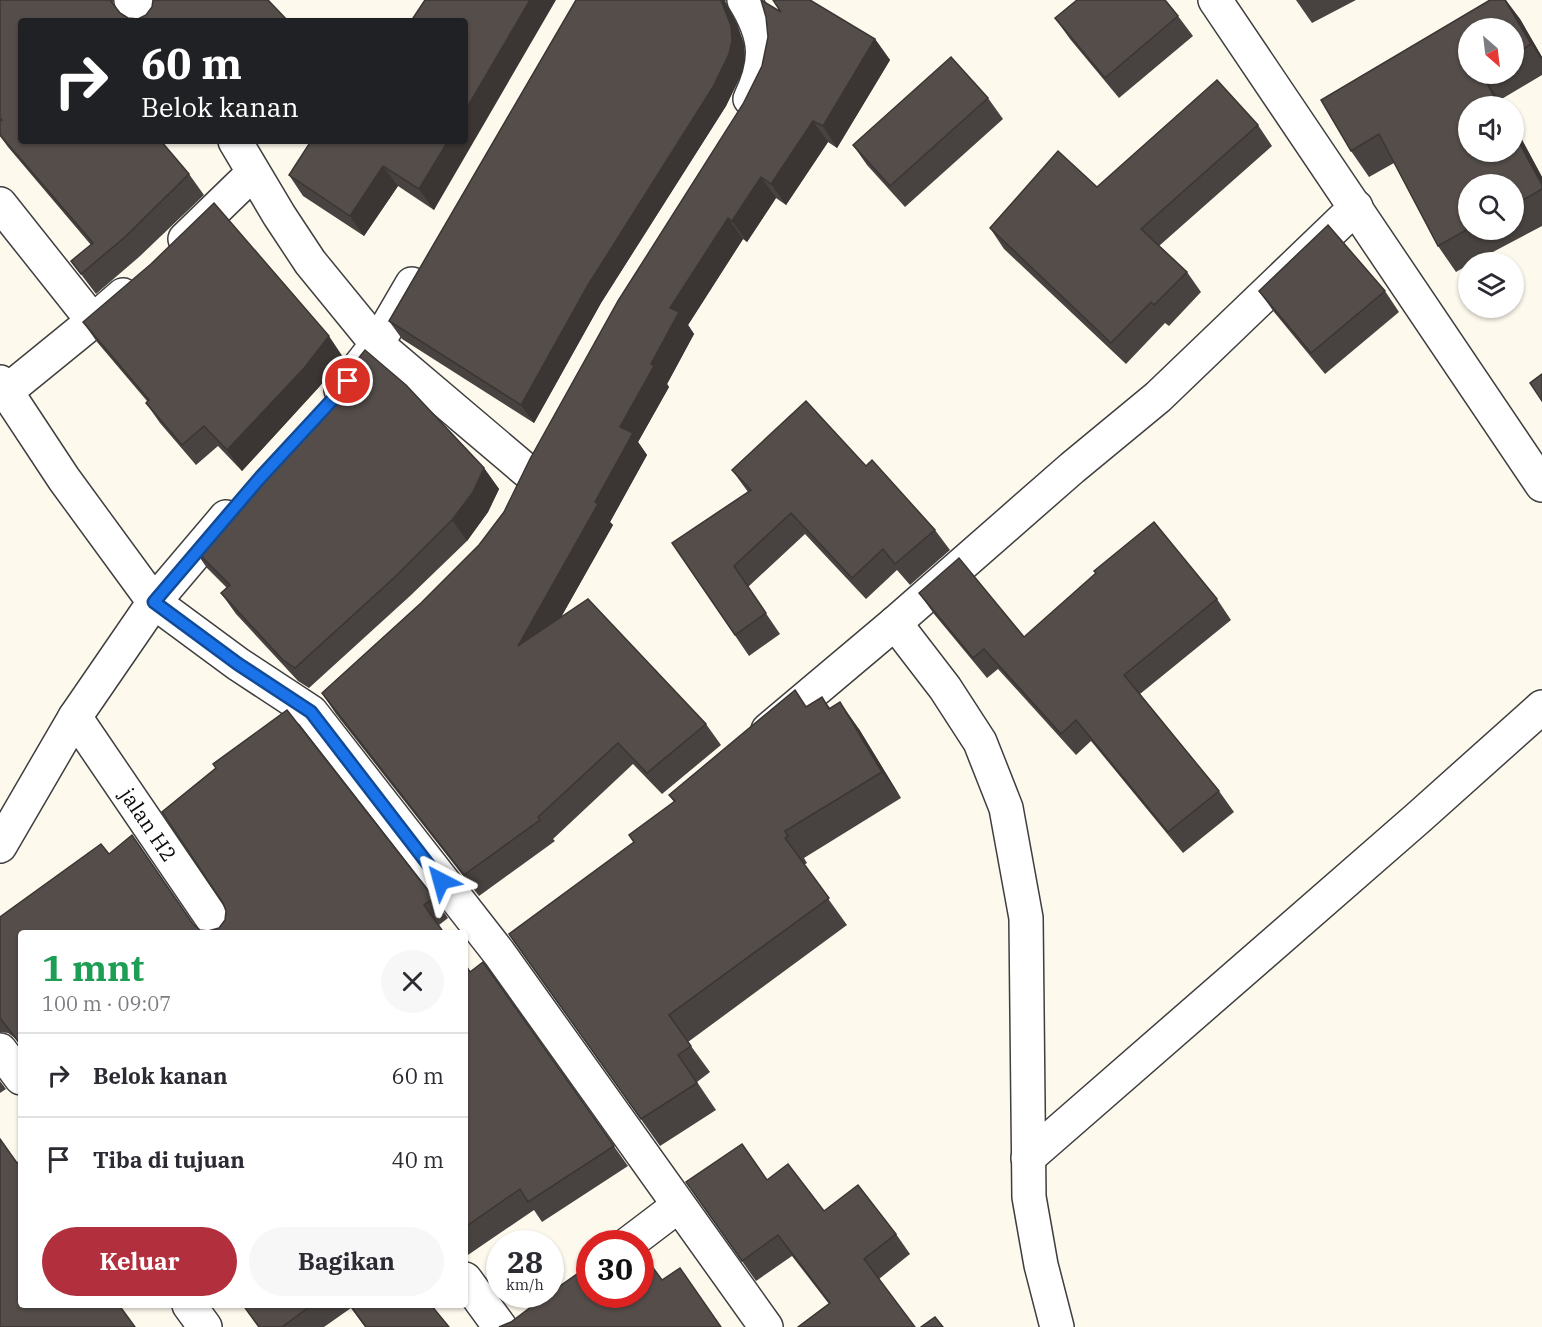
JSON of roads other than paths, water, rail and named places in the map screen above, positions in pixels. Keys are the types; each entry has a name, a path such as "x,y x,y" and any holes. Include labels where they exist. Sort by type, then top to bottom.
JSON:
{"street":[{"path":"131,0 146,18"},
{"path":"736,124 760,79 764,60 762,40 754,16 744,0"},
{"path":"1215,0 1542,485"},
{"path":"237,144 310,262 376,344 528,472"},
{"path":"168,256 253,173"},
{"path":"0,204 93,321"},
{"path":"746,749 895,623 1072,468 1158,397 1356,207"},
{"path":"318,415 376,344 424,263"},
{"path":"143,278 93,321 3,386 64,479 154,602 238,664 311,712 508,946 678,1206 766,1327"},
{"path":"513,502 545,443"},
{"path":"1,843 75,717 154,602 244,497"},
{"path":"895,623 945,688 980,742 1006,808 1026,918 1029,1197 1041,1265 1057,1327"},
{"path":"311,712 336,688"},
{"path":"1028,1158 1419,818 1542,707"},
{"name":"jalan H2","path":"75,717 220,930"},
{"path":"0,1050 18,1074"},
{"path":"646,1230 678,1206"},
{"path":"468,1283 513,1325"},
{"path":"191,1308 205,1327"}]}
